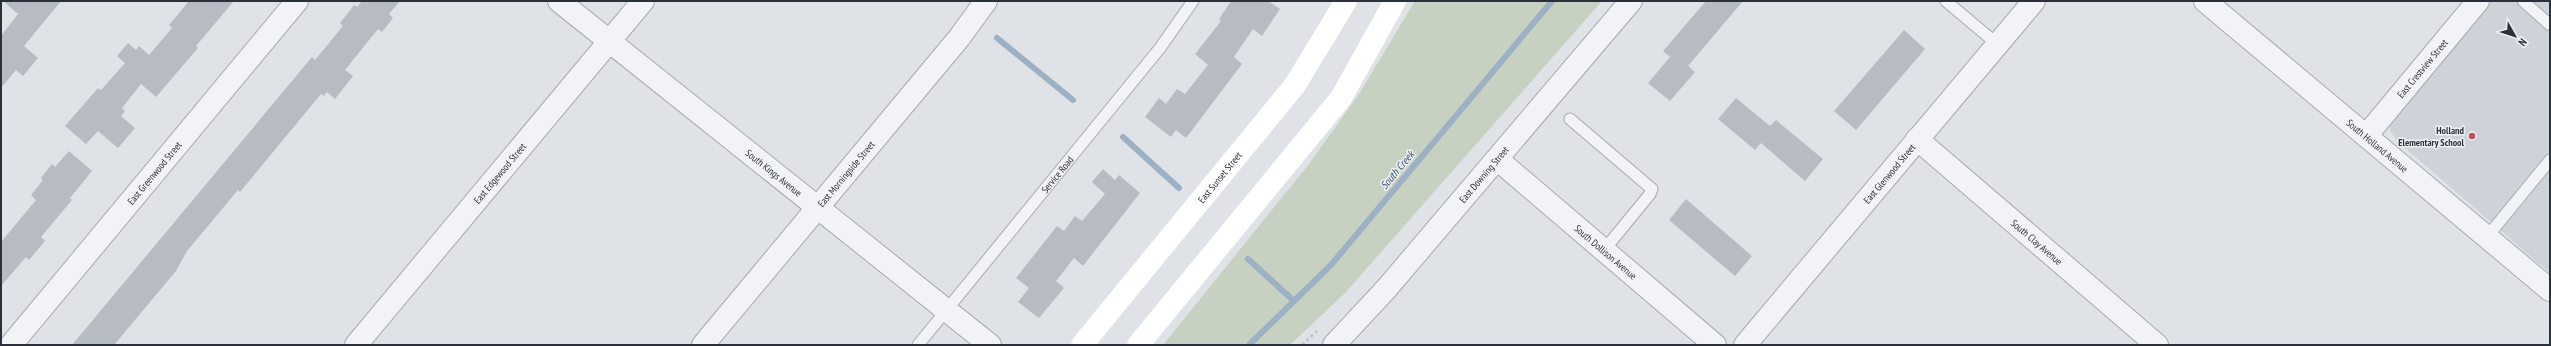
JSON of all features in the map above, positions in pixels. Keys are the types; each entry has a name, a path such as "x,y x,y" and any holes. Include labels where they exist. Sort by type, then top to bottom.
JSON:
{"main road":[{"name":"East Sunset Street","path":"1082,345 1295,85 1346,1"},
{"path":"1138,345 1341,98 1395,1"}],"street":[{"name":"East Greenwood Street","path":"11,345 298,1"},
{"name":"South Kings Avenue","path":"559,1 990,345"},
{"name":"East Edgewood Street","path":"356,345 643,1"},
{"name":"East Morningside Street","path":"703,345 959,38 986,1"},
{"name":"East Downing Street","path":"1334,345 1387,288 1631,1"},
{"name":"East Glenwood Street","path":"1745,345 2034,1"},
{"name":"South Holland Avenue","path":"2205,1 2550,290"},
{"name":"East Crestview Street","path":"2366,136 2478,1"},
{"name":"South Clay Avenue","path":"1917,139 2157,345"},
{"name":"South Dollison Avenue","path":"1497,159 1715,345"}],"lane":[{"name":"Service Road","path":"918,345 1160,48 1193,1"},
{"path":"1946,1 1997,44"},
{"path":"2523,1 2550,25"},
{"path":"1570,119 1652,189 1650,194 1604,250"},
{"path":"2487,237 2550,160"}],"shaded area":[{"name":"Holland Elementary School","path":"2491,1 2550,1 2550,273 2397,141 2390,130 2391,121"}],"green space":[{"path":"1415,1 1602,1 1346,292 1290,345 1163,345 1309,164 1359,94"}],"building":[{"path":"3,1 61,1 24,46 38,58 23,76 16,70 1,88 1,36 18,14"},
{"path":"189,1 234,1 196,46 198,48 156,97 141,84 122,108 125,111 121,116 135,128 118,148 98,131 86,144 65,126 98,88 101,90 125,63 117,56 128,43 136,50 139,46 149,55 172,28 169,25"},
{"path":"362,1 400,1 389,14 393,18 382,32 378,29 345,70 353,76 335,99 327,92 324,96 321,94 240,192 238,190 187,251 176,271 114,345 72,345 312,57 315,60 343,26 340,23 354,5 357,7"},
{"path":"1231,1 1268,1 1280,9 1262,36 1253,29 1234,57 1242,64 1186,138 1176,130 1171,137 1145,117 1159,98 1166,104 1177,89 1185,94 1208,65 1195,54 1221,21 1219,19"},
{"path":"1706,1 1743,1 1688,66 1695,72 1670,101 1648,83 1670,57 1663,51"},
{"path":"1904,30 1925,49 1856,130 1834,111"},
{"path":"1736,98 1770,126 1776,120 1823,159 1805,181 1761,143 1755,150 1718,119"},
{"path":"69,151 92,171 70,198 72,200 41,237 45,241 29,260 26,257 1,286 1,242 36,200 31,195 43,180 41,178 52,164 55,167"},
{"path":"1103,169 1115,180 1119,175 1140,193 1083,266 1074,258 1056,281 1064,288 1039,318 1018,302 1029,288 1016,278 1057,226 1064,231 1075,216 1082,221 1105,194 1092,182"},
{"path":"1686,199 1752,256 1735,276 1669,220"}],"waterway":[{"name":"South Creek","path":"1249,345 1331,265 1552,1"},
{"path":"997,38 1073,100"},
{"path":"1123,137 1179,188"},
{"path":"1248,259 1294,301"}],"place":[{"name":"Holland Elementary School","path":"2472,136"}]}
